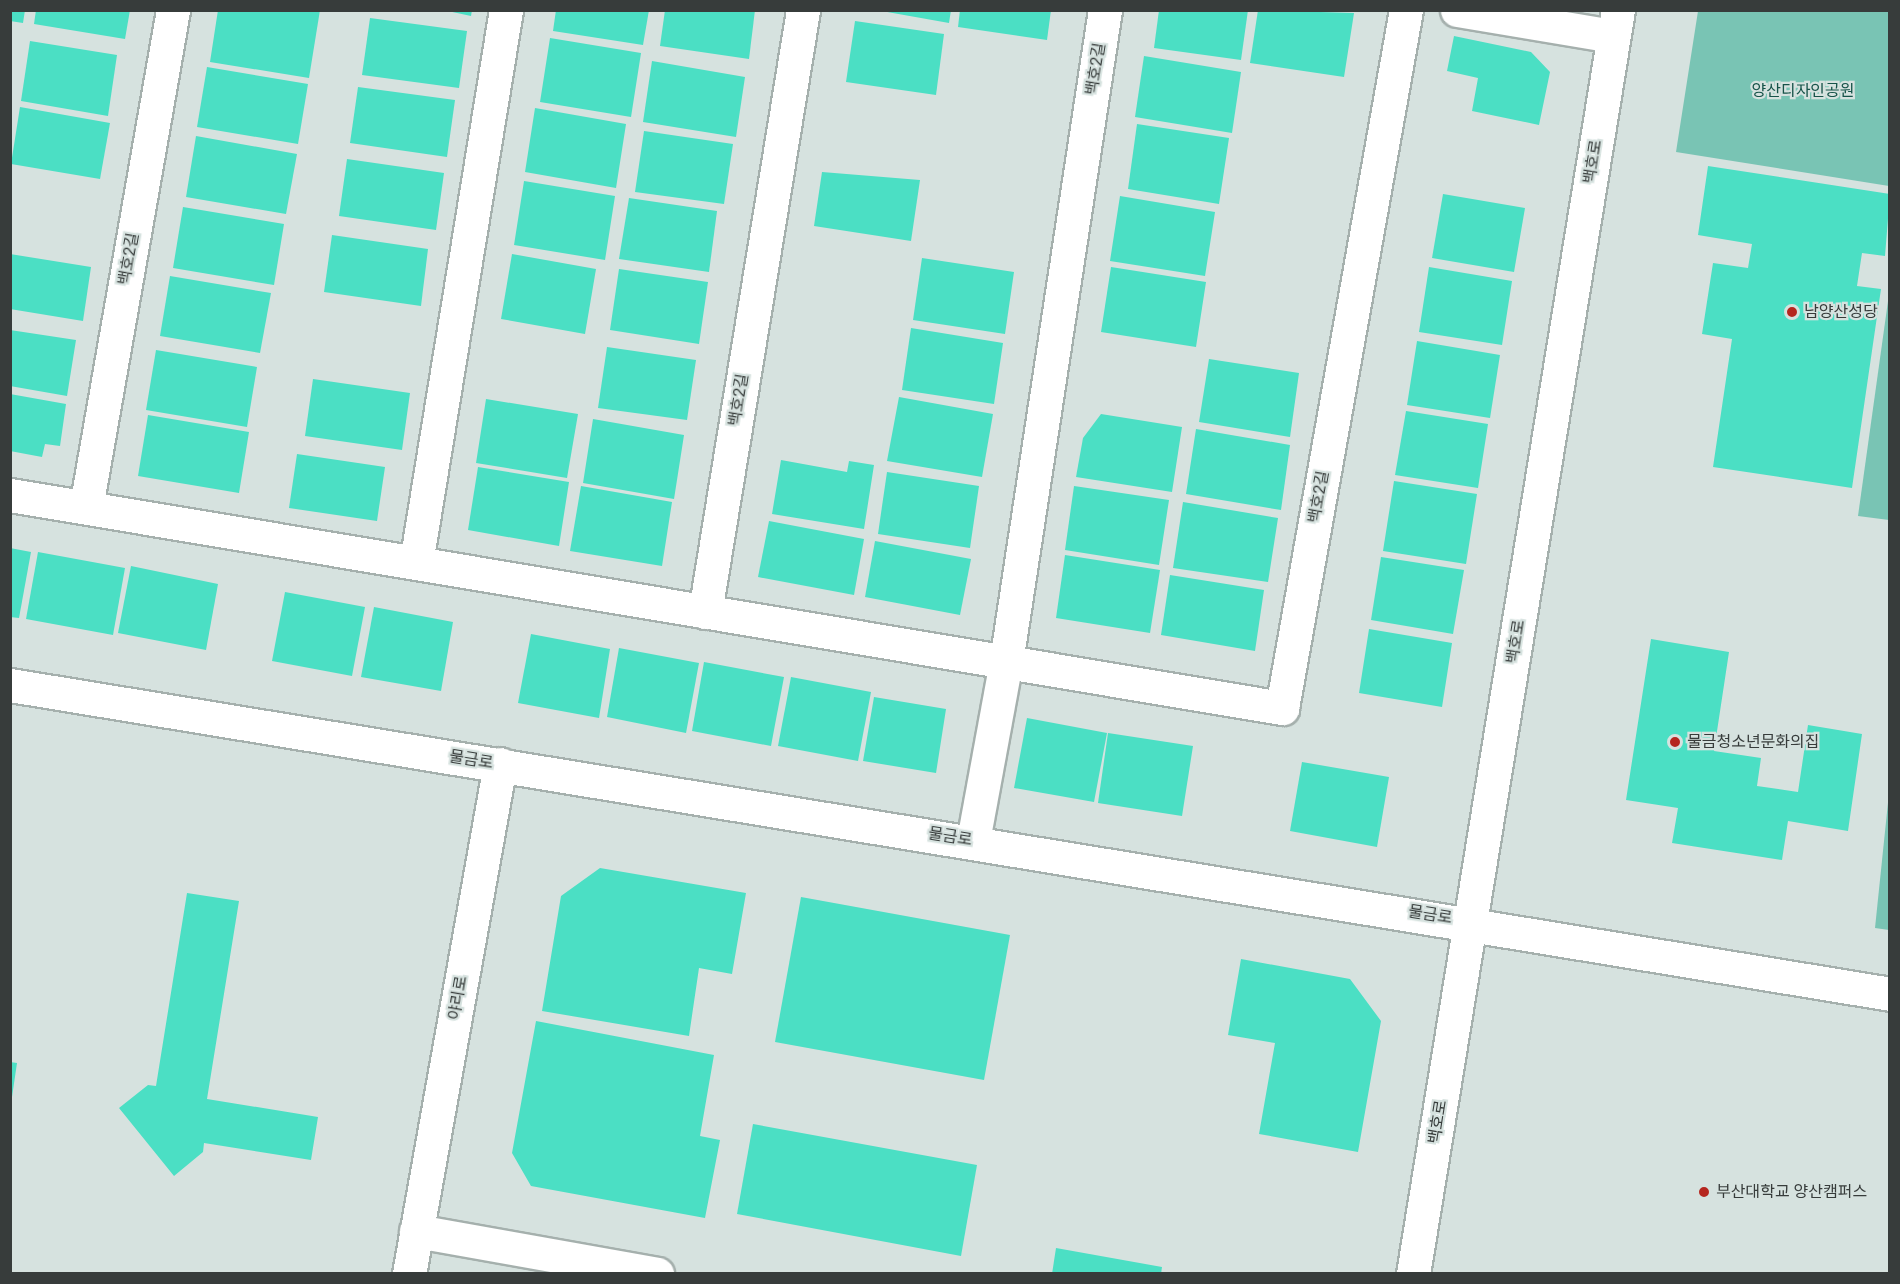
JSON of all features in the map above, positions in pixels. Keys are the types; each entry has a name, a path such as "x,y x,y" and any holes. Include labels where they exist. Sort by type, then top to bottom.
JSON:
{"street":[{"name":"백호2길","path":"86,507 173,10"},
{"path":"416,563 506,10"},
{"name":"백호2길","path":"705,612 803,10"},
{"name":"백호2길","path":"1006,662 1105,10"},
{"name":"백호2길","path":"10,495 1282,708 1406,10"},
{"path":"1457,10 1616,23"},
{"name":"백호로","path":"1413,1274 1616,23"},
{"path":"973,841 1006,662"},
{"name":"물금로","path":"10,686 1471,922 1890,994"},
{"name":"야리로","path":"409,1274 500,764"},
{"path":"416,1231 657,1274"}],"green space":[{"name":"양산디자인공원","path":"1698,11 1889,11 1889,186 1676,152"},
{"path":"1889,294 1889,520 1858,516"},
{"path":"1889,793 1889,930 1875,928"}],"building":[{"path":"10,10 25,10 23,23 10,21"},
{"path":"36,10 130,10 125,39 34,24"},
{"path":"218,10 320,10 309,78 210,62"},
{"path":"443,10 472,10 471,16"},
{"path":"556,10 649,10 643,45 553,31"},
{"path":"665,10 755,10 749,59 660,46"},
{"path":"876,10 951,10 949,23"},
{"path":"960,10 1051,10 1047,40 958,27"},
{"path":"1159,10 1248,10 1241,60 1154,48"},
{"path":"1258,10 1354,13 1344,77 1250,63"},
{"path":"370,18 467,31 459,88 362,75"},
{"path":"855,21 944,34 936,95 846,82"},
{"path":"1454,36 1531,52 1550,72 1539,125 1472,111 1478,78 1447,71"},
{"path":"550,38 641,53 631,117 540,102"},
{"path":"30,41 117,55 108,116 21,101"},
{"path":"1144,56 1241,72 1232,133 1135,117"},
{"path":"652,61 745,77 736,137 643,122"},
{"path":"207,67 308,84 298,144 197,127"},
{"path":"358,87 455,100 447,157 350,143"},
{"path":"20,107 110,123 100,179 11,164"},
{"path":"535,108 626,124 616,188 525,172"},
{"path":"1137,124 1229,138 1219,204 1128,189"},
{"path":"644,131 733,144 724,204 635,192"},
{"path":"196,136 297,154 286,214 186,197"},
{"path":"347,159 444,173 436,230 339,216"},
{"name":"남양산성당","path":"1708,166 1890,194 1885,256 1862,253 1857,286 1881,289 1852,488 1713,467 1732,339 1702,334 1713,263 1748,268 1752,244 1698,235"},
{"path":"822,172 920,180 911,241 814,226"},
{"path":"524,181 615,196 605,260 514,245"},
{"path":"1443,194 1525,208 1514,272 1432,258"},
{"path":"1120,196 1215,212 1205,276 1110,261"},
{"path":"629,198 717,211 709,272 619,259"},
{"path":"183,207 284,224 274,285 173,268"},
{"path":"332,235 428,249 421,306 324,292"},
{"path":"10,254 91,267 83,321 10,309"},
{"path":"512,254 596,269 585,334 501,319"},
{"path":"922,258 1014,272 1005,334 913,320"},
{"path":"1111,267 1206,282 1196,347 1101,332"},
{"path":"1429,267 1512,281 1502,345 1419,332"},
{"path":"619,269 708,282 699,344 610,330"},
{"path":"170,276 271,293 260,353 160,336"},
{"path":"911,328 1003,343 994,404 902,390"},
{"path":"10,330 76,340 67,396 10,386"},
{"path":"1417,341 1500,355 1490,418 1407,405"},
{"path":"607,347 696,360 687,420 598,408"},
{"path":"156,350 257,367 247,427 146,410"},
{"path":"1209,359 1299,373 1290,437 1199,422"},
{"path":"313,379 410,393 402,450 305,436"},
{"path":"10,394 66,404 60,446 45,444 42,457 10,451"},
{"path":"899,397 993,414 982,477 887,461"},
{"path":"486,399 578,414 567,478 476,463"},
{"path":"1406,411 1488,424 1478,488 1395,475"},
{"path":"1101,414 1182,427 1172,492 1076,477 1083,438"},
{"path":"148,415 249,432 239,493 138,476"},
{"path":"593,419 684,435 674,499 583,483"},
{"path":"1196,429 1290,445 1281,510 1186,494"},
{"path":"297,454 385,467 377,521 289,508"},
{"path":"781,460 847,472 849,461 874,465 864,529 772,514"},
{"path":"478,467 569,482 559,546 468,530"},
{"path":"887,472 979,486 970,548 878,534"},
{"path":"1394,481 1477,494 1466,564 1383,551"},
{"path":"581,486 672,502 662,566 570,551"},
{"path":"1074,486 1169,500 1159,565 1065,550"},
{"path":"1183,502 1278,518 1268,582 1173,568"},
{"path":"769,521 864,539 854,595 758,577"},
{"path":"875,541 971,559 960,615 865,597"},
{"path":"10,548 31,552 19,618 10,617"},
{"path":"38,552 125,568 113,635 26,619"},
{"path":"1065,555 1160,570 1150,633 1056,618"},
{"path":"1381,557 1464,570 1453,634 1371,620"},
{"path":"131,566 218,584 206,650 118,633"},
{"path":"1170,575 1264,590 1255,651 1161,635"},
{"path":"285,592 365,607 352,676 272,661"},
{"path":"374,607 453,622 441,691 361,677"},
{"path":"1369,629 1452,643 1442,707 1359,693"},
{"path":"531,634 610,649 599,718 518,703"},
{"name":"물금청소년문화의집","path":"1651,639 1729,652 1714,751 1761,758 1757,786 1798,792 1808,725 1862,734 1848,831 1788,821 1782,860 1672,843 1678,808 1626,800"},
{"path":"619,648 699,663 686,733 607,717"},
{"path":"704,662 784,677 771,746 692,731"},
{"path":"791,677 871,692 858,761 778,746"},
{"path":"874,697 946,709 936,773 863,761"},
{"path":"1027,718 1107,733 1094,802 1014,788"},
{"path":"1108,733 1193,746 1182,816 1098,803"},
{"path":"1302,762 1389,777 1377,847 1290,831"},
{"path":"600,868 746,893 732,974 699,968 689,1036 542,1011 561,896"},
{"path":"187,893 239,901 207,1099 318,1117 311,1160 204,1143 203,1152 174,1176 119,1108 148,1085 156,1086"},
{"path":"801,897 1010,935 984,1080 775,1042"},
{"path":"1241,959 1350,979 1381,1021 1358,1152 1259,1134 1275,1043 1228,1035"},
{"path":"536,1021 714,1055 700,1136 720,1140 705,1218 531,1186 512,1153"},
{"path":"10,1062 17,1063 12,1097 10,1097"},
{"path":"753,1124 977,1165 961,1256 737,1214"},
{"path":"1056,1248 1162,1267 1161,1274 1052,1274"}],"place":[{"name":"남양산성당","path":"1792,312"},
{"name":"물금청소년문화의집","path":"1675,742"},
{"name":"부산대학교 양산캠퍼스","path":"1704,1192"}]}
